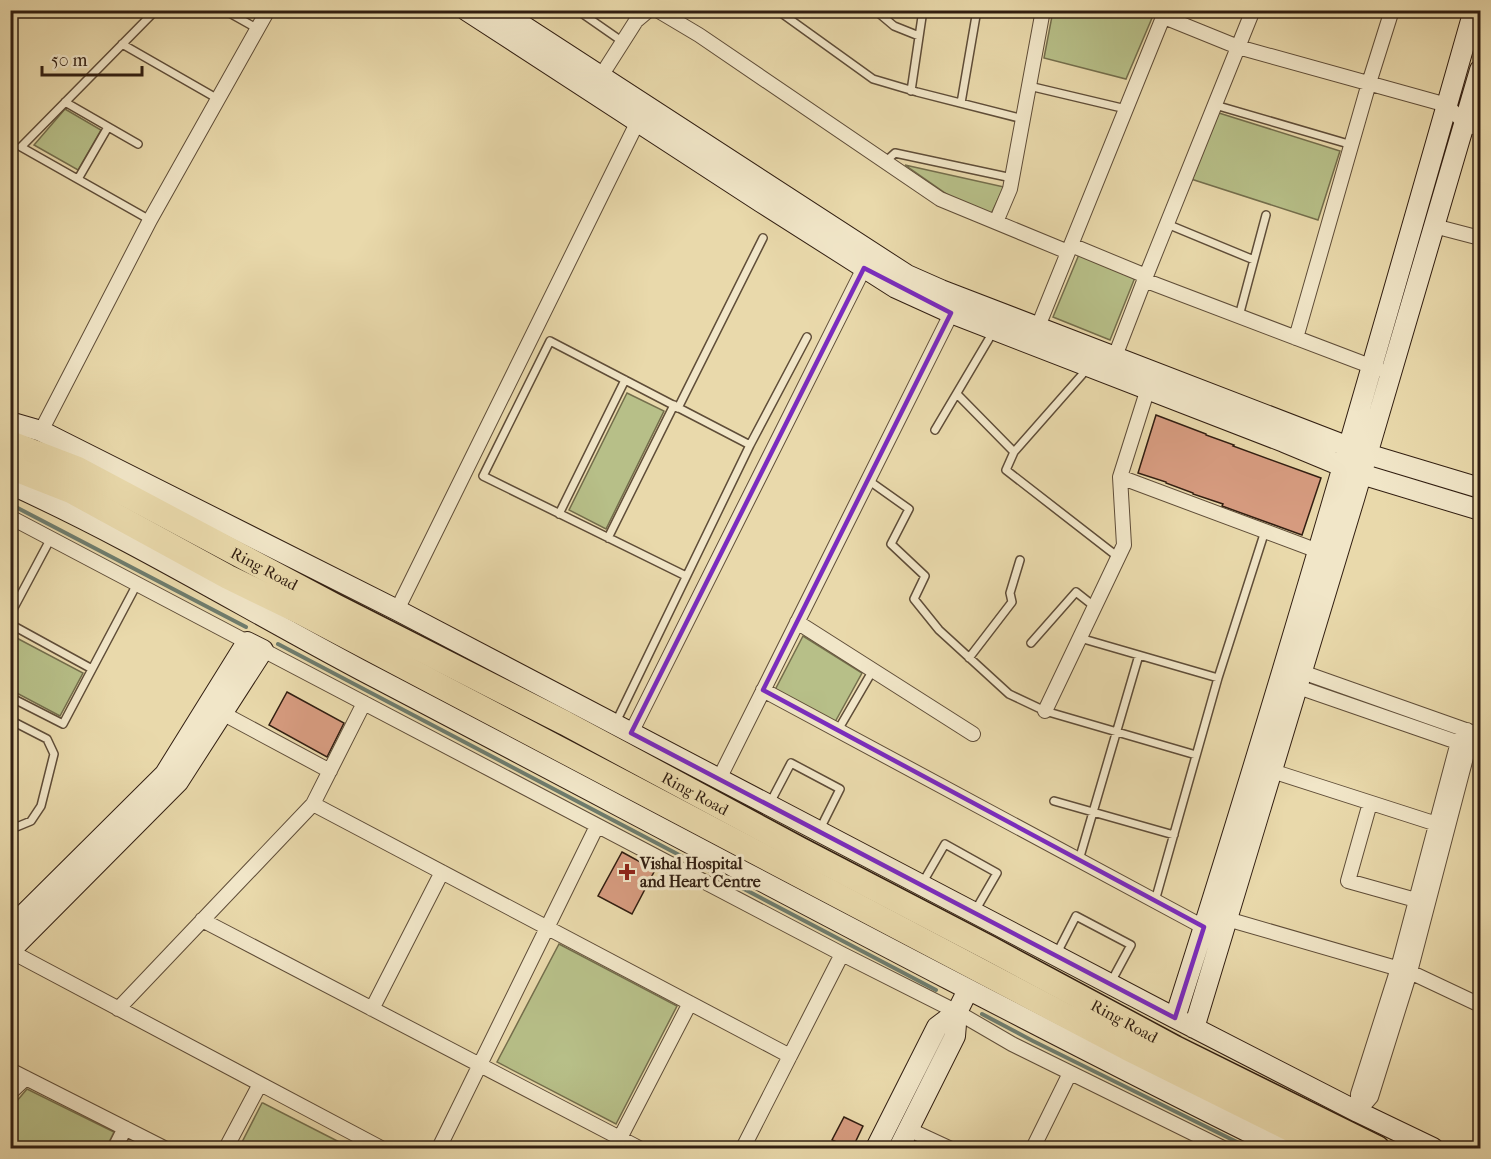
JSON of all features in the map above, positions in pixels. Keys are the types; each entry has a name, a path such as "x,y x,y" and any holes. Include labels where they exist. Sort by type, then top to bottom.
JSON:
{"highway":[{"name":"Ring Road","path":"10,443 78,469 334,606 564,723 1175,1048 1377,1149"},
{"name":"Ring Road","path":"10,466 71,491 228,577 298,611 1127,1048 1328,1149"}],"street":[{"path":"41,431 150,220 268,10"},
{"path":"466,10 642,114 868,260 906,275 995,330 1035,336 1090,367 1112,365"},
{"path":"500,10 601,76 642,114"},
{"path":"601,76 636,21 649,10"},
{"path":"657,10 699,35 940,200 1391,374"},
{"path":"996,222 1010,189 1042,10"},
{"path":"1112,365 1253,10"},
{"path":"1296,338 1392,10"},
{"path":"1194,1028 1218,927 1272,771 1300,680 1327,555 1343,466 1474,10"},
{"path":"1035,336 1165,14 1238,47 1447,105 1473,127"},
{"path":"1175,1018 1218,927 1224,866 1327,555 1361,474 1434,226 1473,127 1480,70"},
{"path":"397,610 642,114"},
{"path":"1434,226 1480,238"},
{"path":"623,729 868,260"},
{"path":"955,305 1151,381 1284,442 1361,474 1480,510"},
{"path":"719,779 955,305"},
{"path":"1151,381 1480,488"},
{"path":"1045,711 1124,545 1120,477 1151,381"},
{"path":"10,422 41,431 397,610 1194,1028 1433,1149"},
{"path":"1120,477 1327,555"},
{"path":"10,484 98,526 308,642 968,990 1281,1149"},
{"path":"10,517 597,826 957,1012 1012,1044 1223,1149"},
{"path":"797,622 972,734"},
{"path":"255,646 222,713 178,782 10,951 381,1149"},
{"path":"10,928 165,774 255,646"},
{"path":"1300,680 1474,732 1442,826 1371,1097 1358,1112"},
{"path":"1300,680 1469,746"},
{"path":"764,690 1155,901 1218,927 1404,970 1480,1005"},
{"path":"118,1008 313,804 364,703"},
{"path":"222,713 330,771"},
{"path":"1272,771 1442,826"},
{"path":"1370,803 1347,881 1422,902"},
{"path":"313,804 790,1056"},
{"path":"439,1149 597,826"},
{"path":"372,1009 442,872"},
{"path":"202,920 639,1149"},
{"path":"743,1149 842,954"},
{"path":"899,1149 955,1036 957,1012 968,990"},
{"path":"620,1138 690,1004"},
{"path":"876,1149 937,1027 957,1012"},
{"path":"10,1070 164,1149"},
{"path":"1033,1149 1070,1072"},
{"path":"10,1093 26,1078"},
{"path":"226,1149 260,1084"},
{"path":"115,1149 125,1128"},
{"path":"908,1129 949,1149"}],"lane":[{"path":"150,220 21,147 156,10"},
{"path":"224,10 258,29"},
{"path":"577,10 622,42"},
{"path":"777,10 873,79 911,91 1023,119"},
{"path":"875,10 894,26 919,36"},
{"path":"911,91 923,10"},
{"path":"961,104 977,10"},
{"path":"122,44 218,99"},
{"path":"1029,86 1126,109"},
{"path":"65,102 138,144"},
{"path":"1215,105 1352,145"},
{"path":"78,179 108,127"},
{"path":"885,162 895,153 1012,178"},
{"path":"1239,316 1266,215"},
{"path":"1167,224 1254,260"},
{"path":"608,538 763,238"},
{"path":"936,430 995,330"},
{"path":"623,729 686,576 750,445 807,337"},
{"path":"686,576 483,476 550,341 750,445"},
{"path":"1090,367 1014,452 1006,470 1118,557"},
{"path":"560,514 625,380"},
{"path":"957,394 1014,452"},
{"path":"868,480 909,509 891,544 925,576 914,599 939,630 1009,694 1045,711 1196,754"},
{"path":"1155,901 1218,678 1265,531"},
{"path":"10,615 51,538"},
{"path":"969,658 1012,602 1010,593 1020,560"},
{"path":"10,697 63,724 137,584"},
{"path":"1031,643 1076,592 1095,607"},
{"path":"10,624 92,669"},
{"path":"1080,638 1218,678"},
{"path":"1079,860 1139,655"},
{"path":"838,730 873,670"},
{"path":"10,720 47,739 54,754 41,806 31,821 14,828"},
{"path":"769,805 791,764 821,779 840,789 819,831"},
{"path":"1054,801 1174,835"},
{"path":"921,885 945,844 997,873 974,913"},
{"path":"1056,956 1076,916 1131,945 1110,984"}],"highlighted area":[{"path":"864,268 951,313 763,690 1204,927 1175,1018 631,733"}],"green space":[{"path":"1053,10 1155,11 1126,79 1044,58"},
{"path":"65,109 101,130 78,170 34,145"},
{"path":"1219,113 1340,151 1318,220 1191,179"},
{"path":"905,165 1004,187 991,214 951,197"},
{"path":"1080,252 1136,275 1110,340 1053,317"},
{"path":"627,393 664,411 606,529 569,510"},
{"path":"11,635 83,673 60,716 11,690"},
{"path":"803,636 862,673 835,722 775,690"},
{"path":"559,944 677,1006 616,1124 497,1062"},
{"path":"27,1089 114,1132 106,1148 28,1148 11,1140 11,1108"},
{"path":"263,1103 351,1148 239,1148"}],"building":[{"path":"1156,415 1321,478 1302,535 1138,473"},
{"path":"287,692 344,723 327,757 269,725"},
{"path":"622,852 655,870 632,914 598,896"},
{"path":"844,1117 863,1126 852,1149 832,1140"}],"waterway":[{"path":"10,504 246,627"},
{"path":"278,644 936,990"},
{"path":"982,1014 1249,1148"}],"place":[{"name":"Vishal Hospital and Heart Centre","path":"627,872"}]}
